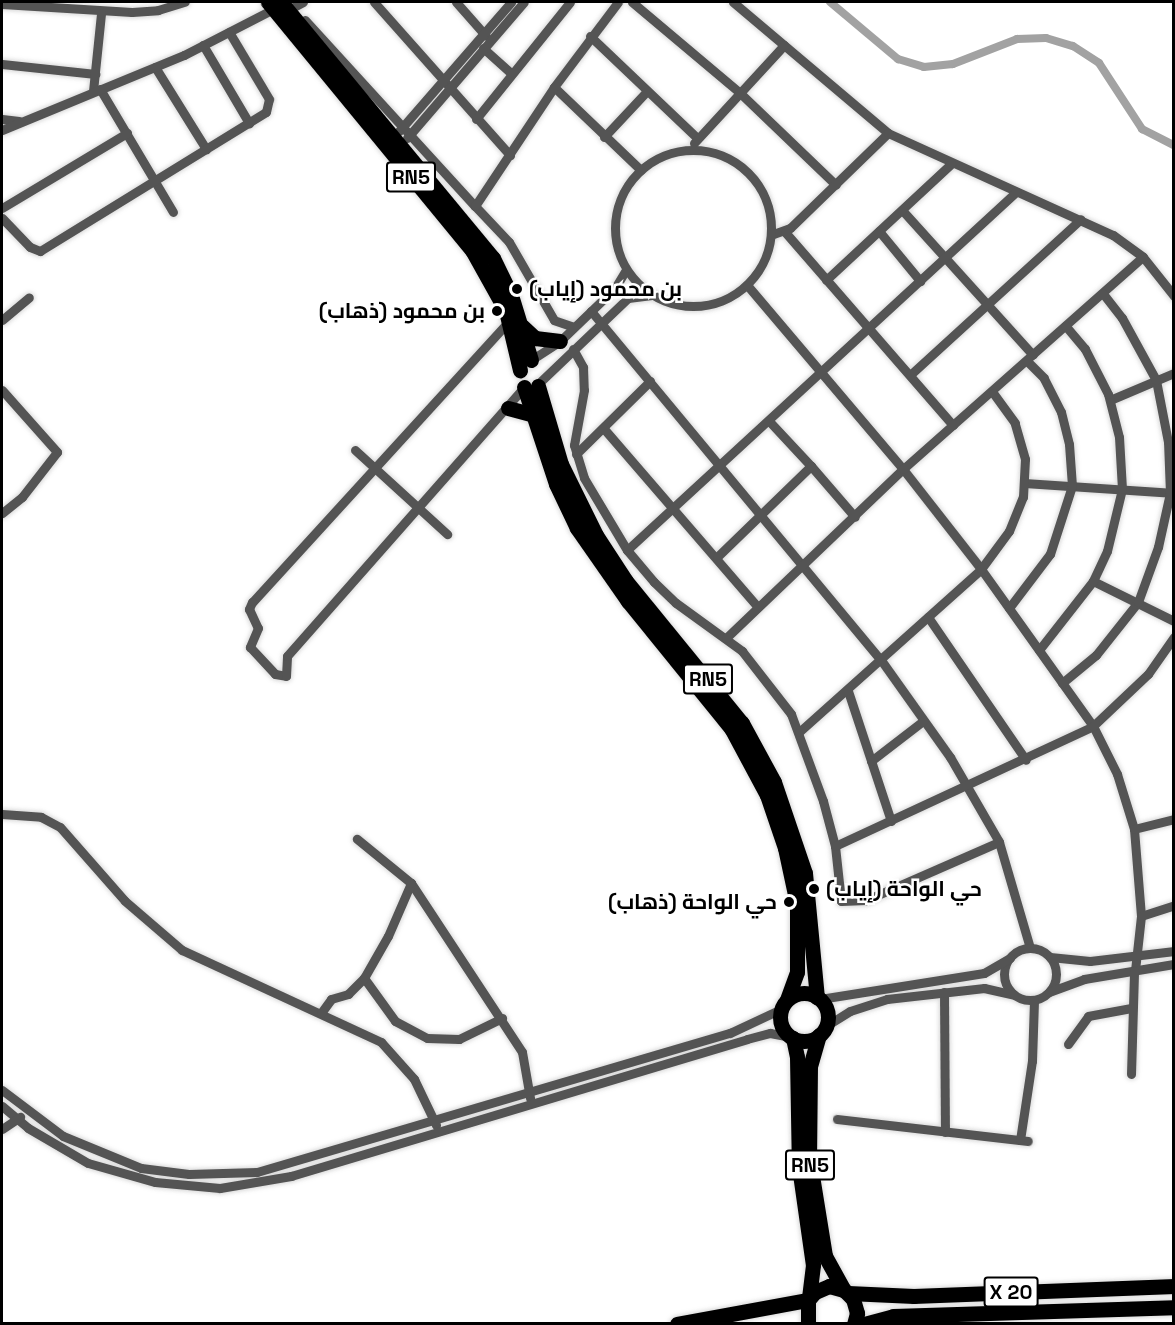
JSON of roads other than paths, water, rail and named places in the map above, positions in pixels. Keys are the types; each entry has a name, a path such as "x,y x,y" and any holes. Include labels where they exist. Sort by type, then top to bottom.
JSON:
{"highway":[{"name":"RN5","path":"280,6 402,136 493,258 516,323 525,365 537,365 534,415 556,484 577,528 622,594 731,728 767,795 796,892 799,951 797,972 784,1004 781,1024 791,1037 797,1057 799,1167 813,1265 808,1323"},
{"name":"RN5","path":"280,6 463,237 516,323"},
{"path":"516,323 535,338 567,345"},
{"name":"RN5","path":"534,385 561,464 596,535 626,581 742,723 774,782 805,873 818,998 827,1011 810,1066 809,1157 821,1239 830,1267 856,1305 854,1323"},
{"path":"508,408 534,415"},
{"path":"784,1004 801,993 818,998"},
{"path":"791,1037 803,1041 822,1030"},
{"path":"677,1323 809,1299 829,1286 846,1291"},
{"name":"X 20","path":"846,1291 914,1296 1173,1286"},
{"name":"X 20","path":"864,1323 893,1316 1173,1307"}],"street":[{"path":"2,4 101,13 158,10 185,2"},
{"path":"2,130 155,67 280,6 303,2"},
{"path":"374,2 510,155"},
{"path":"456,2 487,37"},
{"path":"446,84 483,48 487,37 512,2"},
{"path":"524,2 487,37 402,136 476,206 509,242 554,320 574,327"},
{"path":"476,119 570,2"},
{"path":"476,206 554,87 590,36 618,2"},
{"path":"632,2 739,93 836,185"},
{"path":"733,2 888,133 951,164 1081,219 1143,257 1173,296"},
{"path":"101,13 94,74 97,90 127,134 173,212"},
{"path":"2,219 30,248 40,251 266,112 270,103 229,32"},
{"path":"590,36 697,138"},
{"path":"203,45 249,123"},
{"path":"692,148 697,138 784,45"},
{"path":"483,48 511,73"},
{"path":"2,64 94,74"},
{"path":"155,67 206,149"},
{"path":"554,87 603,137 641,170"},
{"path":"603,137 647,91"},
{"path":"2,119 22,122"},
{"path":"771,235 785,232 888,133"},
{"path":"2,208 127,134"},
{"path":"525,365 567,345 601,323 631,297 652,295 687,306 705,304 747,285 760,269 771,235 765,196 749,172 717,153 692,148 668,154 641,170 623,194 617,213 616,234 626,270 652,295"},
{"path":"826,280 951,164"},
{"path":"627,550 1016,192"},
{"path":"902,210 988,306 1030,358 1044,378 1061,412 1069,444 1072,486 1050,554 1009,608"},
{"path":"910,375 1081,219"},
{"path":"879,231 920,281"},
{"path":"785,232 826,280 871,327 953,425"},
{"path":"726,638 903,469 993,393 1143,257"},
{"path":"516,323 374,467 250,606 258,628 250,647 275,674 286,676 287,656 508,408 534,385 567,345 574,327 618,285 626,270"},
{"path":"747,285 903,469 981,569 1093,726 1117,774 1134,829 1141,916 1139,956 1135,970 1131,1008 1131,1074"},
{"path":"1062,683 1096,655 1138,602 1158,546 1172,493 1168,442 1156,380 1122,318 1103,294"},
{"path":"4,314 29,297"},
{"path":"591,311 722,465 881,660 968,787 999,842 1030,948 1050,957 1079,961 1173,951"},
{"path":"1039,650 1093,580 1107,551 1122,489 1119,437 1110,400 1097,368 1066,326"},
{"path":"567,345 582,363 584,382 575,429 576,454 585,477 627,550 676,603 726,638 770,683 799,732 835,846 839,897 851,903 999,842"},
{"path":"1110,400 1173,373"},
{"path":"576,454 605,430 650,381"},
{"path":"2,390 52,443 57,454 22,497 2,513"},
{"path":"799,732 848,691 981,569 1009,531 1021,505 1025,483 1020,432 993,393"},
{"path":"769,421 855,517"},
{"path":"605,430 674,507 758,607"},
{"path":"356,450 447,534"},
{"path":"717,557 811,466"},
{"path":"1025,483 1172,493"},
{"path":"1093,580 1173,621"},
{"path":"928,617 1026,760"},
{"path":"835,846 968,787 1093,726 1148,674 1173,637"},
{"path":"848,691 891,821"},
{"path":"871,760 923,721"},
{"path":"2,814 30,814 52,821 125,901 182,950 366,1032 388,1048 414,1079 438,1132"},
{"path":"1134,829 1173,819"},
{"path":"357,839 411,883 502,1018 525,1060 531,1105"},
{"path":"321,1013 331,999 348,994 364,978 411,883"},
{"path":"1141,916 1173,905"},
{"path":"818,998 984,973 1030,948"},
{"path":"1049,992 1056,975 1050,957"},
{"path":"1010,958 1004,973 1014,994"},
{"path":"822,1030 865,1005 944,992 990,988 1034,1000 1084,979 1173,964"},
{"path":"364,978 395,1021 427,1038 459,1039 502,1018"},
{"path":"944,992 945,1132"},
{"path":"837,1119 1024,1141 1032,1061 1034,1000"},
{"path":"2,1090 28,1113 84,1147 141,1168 224,1175 293,1162 730,1033 784,1004"},
{"path":"1068,1044 1088,1016 1131,1008"},
{"path":"2,1106 16,1119 64,1151 116,1173 166,1184 220,1188 291,1176 758,1036 780,1033 791,1037"},
{"path":"2,1129 28,1113"}],"waterway":[{"path":"830,2 898,59 924,67 953,64 1017,39 1046,38 1073,46 1099,63 1142,129 1174,145"}],"place":[{"name":"بن محمود (إياب)","path":"517,289"},
{"name":"بن محمود (ذهاب)","path":"497,311"},
{"name":"حي الواحة (إياب)","path":"814,889"},
{"name":"حي الواحة (ذهاب)","path":"789,902"}]}
